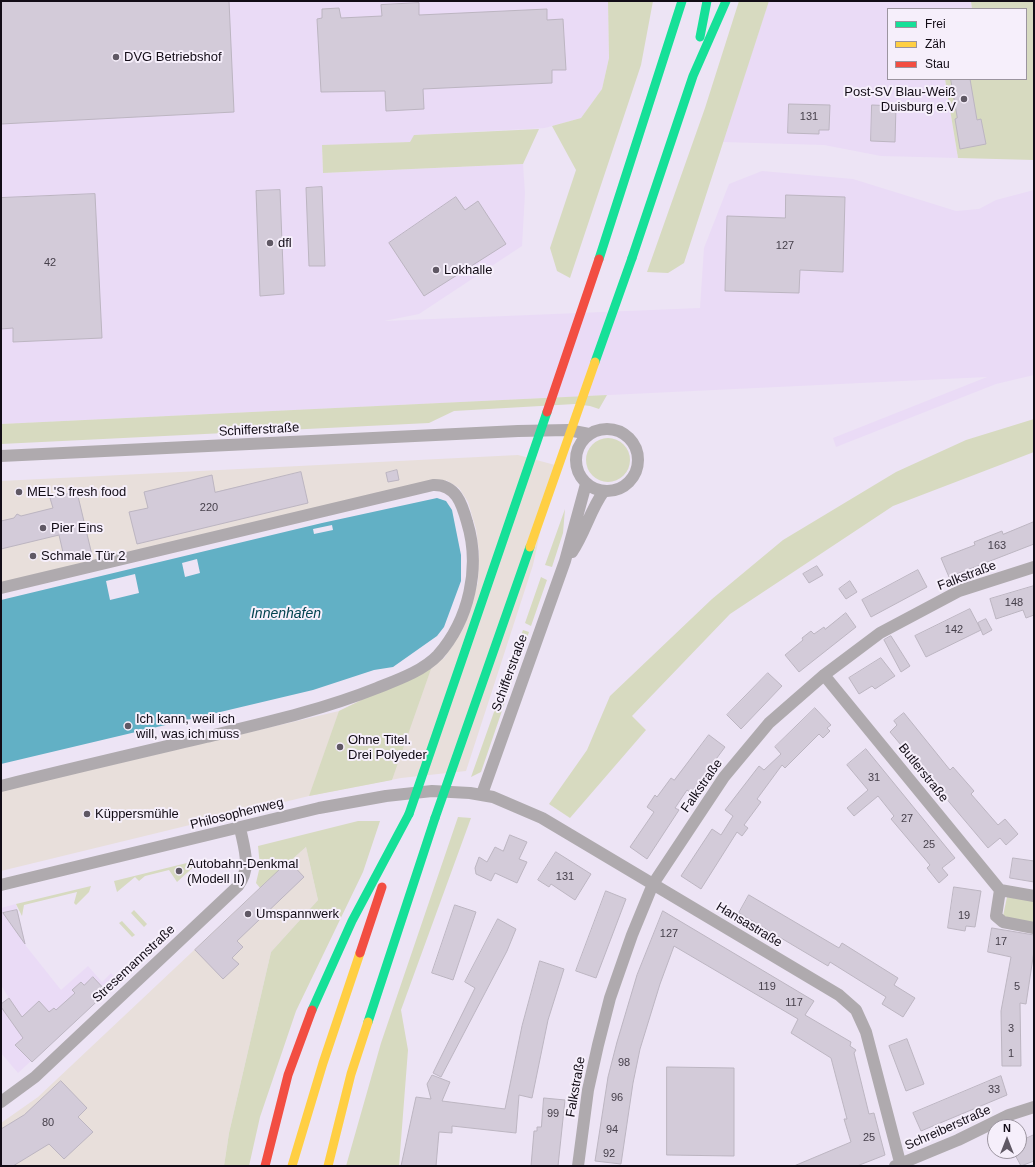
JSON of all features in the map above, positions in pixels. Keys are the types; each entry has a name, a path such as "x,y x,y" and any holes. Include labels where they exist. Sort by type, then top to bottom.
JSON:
{"highway":[{"path":"292,1166 323,1063 365,936 409,814 599,259 682,1"},
{"path":"693,76 707,1"},
{"path":"328,1166 351,1074 435,818 632,258 693,76 726,1"},
{"path":"652,91 662,32"},
{"path":"265,1166 295,1054 321,987 366,892 409,814"}],"street":[{"name":"Schifferstraße","path":"1,456 518,431 568,430 589,434 604,429 618,431 628,436 635,446 639,458 637,469 631,480 622,488 604,491 596,502 583,532 565,561"},
{"name":"Schifferstraße","path":"518,431 557,438 577,451"},
{"path":"589,434 577,451 576,462 579,473 586,484 595,489 604,491"},
{"name":"Schifferstraße","path":"482,794 565,561 586,484"},
{"path":"1,588 433,485 445,487 451,490 461,504 470,532 473,552 472,582 467,603 458,625 437,656 424,666 395,681 311,712 1,786"},
{"name":"Falkstraße","path":"578,1166 588,1090 598,1045 616,981 653,884 724,777 768,723 824,675 880,633 959,591 1034,566"},
{"name":"Butlerstraße","path":"824,675 1000,890"},
{"name":"Philosophenweg","path":"1,885 319,808 386,796 444,791 482,794"},
{"name":"Hansastraße","path":"482,794 514,805 542,818 839,995 856,1010 866,1032 899,1165"},
{"name":"Stresemannstraße","path":"1,1102 35,1077 238,886 244,877 247,863 240,828"},
{"path":"1034,896 1000,890 996,916 1002,922 1034,928"},
{"name":"Schreiberstraße","path":"899,1165 958,1140 1009,1115 1034,1107"}],"shaded area":[{"path":"1,1 608,1 609,58 602,89 581,118 545,128 415,135 410,142 322,146 323,173 523,164 525,193 522,246 419,314 384,321 700,308 704,248 729,184 762,171 853,179 956,211 979,209 996,200 1034,190 1034,375 996,384 836,447 833,438 987,377 1,424"},
{"path":"769,1 971,1 972,8 887,8 887,80 945,80 958,158 881,156 824,145 722,142"},
{"path":"518,455 555,465 533,565 466,771 401,778 309,796 1,871 1,791 339,711 444,658 463,629 478,582 479,552 476,529 468,502 459,488 446,480 446,482 1,585 1,481"},
{"path":"306,847 318,900 271,952 229,1133 224,1166 1,1166 1,1123 38,1097 260,888"},
{"path":"16,904 26,946 61,990 88,966 102,982 111,973 118,981 18,1073 1,1053 1,1004 9,998 1,985 1,908"}],"green space":[{"path":"608,1 653,1 641,65 570,278 557,271 550,248 576,170 552,126 581,118 602,89 609,58"},
{"path":"739,1 769,1 684,263 668,273 647,272 705,108"},
{"path":"971,1 1034,1 1034,160 958,158 945,80 1027,80 1027,8 972,8"},
{"path":"539,129 523,164 323,173 322,145 410,142 414,135"},
{"path":"607,395 599,409 575,404 454,411 429,423 1,444 1,424"},
{"path":"1034,419 1034,452 893,506 730,614 632,716 646,730 570,818 549,804 587,750 610,696 712,599 783,540 896,472 966,440"},
{"path":"604,438 612,438 617,439 624,444 629,451 629,469 624,476 617,481 604,482 596,479 589,472 586,464 586,456 589,448 596,441"},
{"path":"565,509 563,533 552,567 545,565"},
{"path":"541,577 547,580 531,626 525,623"},
{"path":"523,630 529,632 481,772 471,777"},
{"path":"432,666 392,780 309,796 339,711"},
{"path":"458,817 471,818 401,1010 408,1050 399,1166 346,1166 381,1043"},
{"path":"358,821 380,821 363,872 296,1011 260,1117 249,1166 224,1166 229,1133 271,952 318,900 306,847 260,888 256,883 260,866 258,846"},
{"path":"203,859 206,869 199,862 177,882 169,870 145,876 139,881 135,877 117,892 114,881"},
{"path":"91,886 89,892 76,905 74,903 77,892 24,905 22,916 16,904"},
{"path":"1007,897 1034,901 1034,924 1003,916"},
{"path":"134,910 147,924 144,927 131,913"},
{"path":"122,921 135,935 132,937 119,923"}],"water":[{"name":"Innenhafen","path":"437,498 446,501 452,510 461,555 461,581 444,627 437,636 393,667 374,670 313,690 1,764 1,600 322,523"}],"pier":[{"path":"332,525 333,530 314,534 313,529"},
{"path":"197,559 200,573 185,577 182,563"},
{"path":"135,574 139,593 110,600 106,581"}],"building":[{"name":"DVG Betriebshof","path":"1,1 229,1 234,112 1,124"},
{"path":"419,3 419,15 547,9 547,20 563,19 566,70 552,70 552,83 423,89 424,109 386,111 385,91 321,92 317,19 322,18 322,9 339,8 341,18 382,16 381,5"},
{"name":"Post-SV Blau-Weiß Duisburg e.V","path":"951,80 970,80 977,120 981,119 986,144 960,149 955,119 957,118"},
{"path":"789,104 830,105 829,130 819,130 819,134 788,133"},
{"path":"872,105 896,106 895,142 871,141"},
{"path":"322,187 325,266 309,266 306,188"},
{"name":"dfl","path":"280,190 284,294 260,296 256,191"},
{"path":"95,194 102,338 13,342 13,328 1,329 1,198"},
{"path":"786,195 845,197 843,272 800,270 799,293 725,291 727,216 785,218"},
{"name":"Lokhalle","path":"456,197 465,210 478,201 506,244 424,296 389,243"},
{"path":"397,470 399,480 388,482 386,473"},
{"path":"301,472 308,503 137,544 129,512 148,508 144,492 212,475 215,492"},
{"name":"Pier Eins","path":"77,492 92,555 65,561 59,535 1,549 1,521 14,518 17,514 21,516 53,508 50,498"},
{"path":"1034,522 1034,544 949,577 941,558 975,545 974,542 1002,531 1003,534"},
{"path":"817,566 823,575 809,583 803,574"},
{"path":"918,570 927,587 871,617 862,600"},
{"path":"850,581 857,592 846,599 839,589"},
{"path":"1034,586 1034,615 1026,618 1023,610 996,619 990,599"},
{"path":"970,609 981,630 926,657 915,636"},
{"path":"846,613 856,627 799,672 785,655 811,631 814,634 824,627 825,629"},
{"path":"986,619 992,630 983,635 978,623"},
{"path":"891,636 910,666 901,672 884,640"},
{"path":"881,658 895,676 875,689 872,686 859,694 849,678"},
{"path":"768,673 782,686 741,729 727,715"},
{"path":"815,708 831,725 827,728 830,731 823,738 819,734 785,768 782,765 757,799 761,802 744,825 748,828 742,836 737,832 701,889 681,876 712,829 721,835 733,816 725,810 759,766 764,770 781,754 775,747"},
{"path":"904,713 950,770 953,767 974,791 971,794 998,825 1005,819 1018,834 1006,845 1000,838 988,848 890,732 897,725 894,721"},
{"path":"709,735 725,747 691,793 687,790 675,808 679,810 647,859 630,847 654,812 647,807 655,795 657,797 671,778 674,780"},
{"path":"866,749 955,858 942,868 948,875 939,883 927,868 930,865 891,819 894,816 878,796 854,816 847,808 868,790 847,765"},
{"path":"510,835 527,842 519,859 527,862 517,883 495,873 491,881 476,874 475,868 479,857 487,862 495,847 503,851"},
{"path":"556,852 591,874 575,900 551,884 549,887 538,880"},
{"path":"1013,858 1034,861 1034,882 1010,878"},
{"name":"Umspannwerk","path":"289,861 304,877 237,941 243,947 232,958 239,964 223,979 195,950"},
{"path":"954,887 981,891 975,927 966,926 965,931 948,928"},
{"path":"606,891 626,899 596,978 576,971"},
{"path":"749,895 839,948 842,943 898,978 894,985 915,998 903,1017 882,1004 886,997 830,962 828,966 739,913"},
{"path":"455,905 476,912 453,980 432,973"},
{"path":"17,910 25,944 3,913"},
{"path":"663,911 814,1001 805,1015 851,1042 850,1046 856,1050 854,1053 869,1114 874,1113 885,1155 857,1166 794,1166 851,1142 844,1119 847,1119 831,1058 791,1033 798,1019 674,946 660,984 640,1049 633,1083 621,1164 595,1161 608,1077 617,1042 637,975"},
{"path":"498,919 516,929 507,951 441,1077 433,1073 475,988 465,982"},
{"path":"992,928 1034,935 1034,951 1026,1004 1020,1003 1021,1066 1002,1066 1001,1011 1011,957 988,952"},
{"path":"540,961 564,969 548,1020 532,1098 519,1095 516,1133 452,1126 452,1133 439,1132 436,1166 401,1166 416,1097 431,1099 427,1084 432,1075 450,1082 442,1101 505,1109 522,1026"},
{"path":"93,977 107,992 32,1062 15,1045 23,1038 1,1007 1,1004 9,998 22,1017 39,1001 49,1012 54,1008 56,1010 75,993 72,990 81,982 84,985"},
{"path":"907,1039 924,1084 906,1091 889,1046"},
{"path":"667,1067 734,1068 734,1156 667,1155"},
{"path":"1001,1076 1007,1095 921,1131 913,1113"},
{"path":"61,1081 87,1108 78,1117 93,1132 64,1159 49,1144 13,1166 1,1166 1,1129 24,1115"},
{"path":"544,1098 565,1100 558,1166 531,1166 534,1131 537,1131 537,1127 541,1127"},
{"path":"1034,1135 1034,1161 1021,1166 1017,1159 1027,1159 1027,1138"}],"traffic: fast":[{"path":"599,259 682,1"},
{"path":"700,37 707,1"},
{"path":"632,258 693,76 726,1"},
{"path":"595,362 632,258"},
{"path":"409,814 547,412"},
{"path":"435,818 530,547"},
{"path":"312,1010 352,921 409,814"},
{"path":"368,1022 435,818"}],"traffic: slow":[{"path":"530,547 595,362"},
{"path":"292,1166 323,1063 360,953"},
{"path":"328,1166 351,1074 368,1022"}],"traffic: jam":[{"path":"547,412 599,259"},
{"path":"360,953 382,887"},
{"path":"265,1166 288,1075 312,1010"}],"place":[{"name":"DVG Betriebshof","path":"116,57"},
{"name":"Post-SV Blau-Weiß Duisburg e.V","path":"964,99"},
{"name":"dfl","path":"270,243"},
{"name":"Lokhalle","path":"436,270"},
{"name":"MEL'S fresh food","path":"19,492"},
{"name":"Pier Eins","path":"43,528"},
{"name":"Schmale Tür 2","path":"33,556"},
{"name":"Ich kann, weil ich will, was ich muss","path":"128,726"},
{"name":"Ohne Titel. Drei Polyeder","path":"340,747"},
{"name":"Küppersmühle","path":"87,814"},
{"name":"Autobahn-Denkmal (Modell II)","path":"179,871"},
{"name":"Umspannwerk","path":"248,914"}]}
